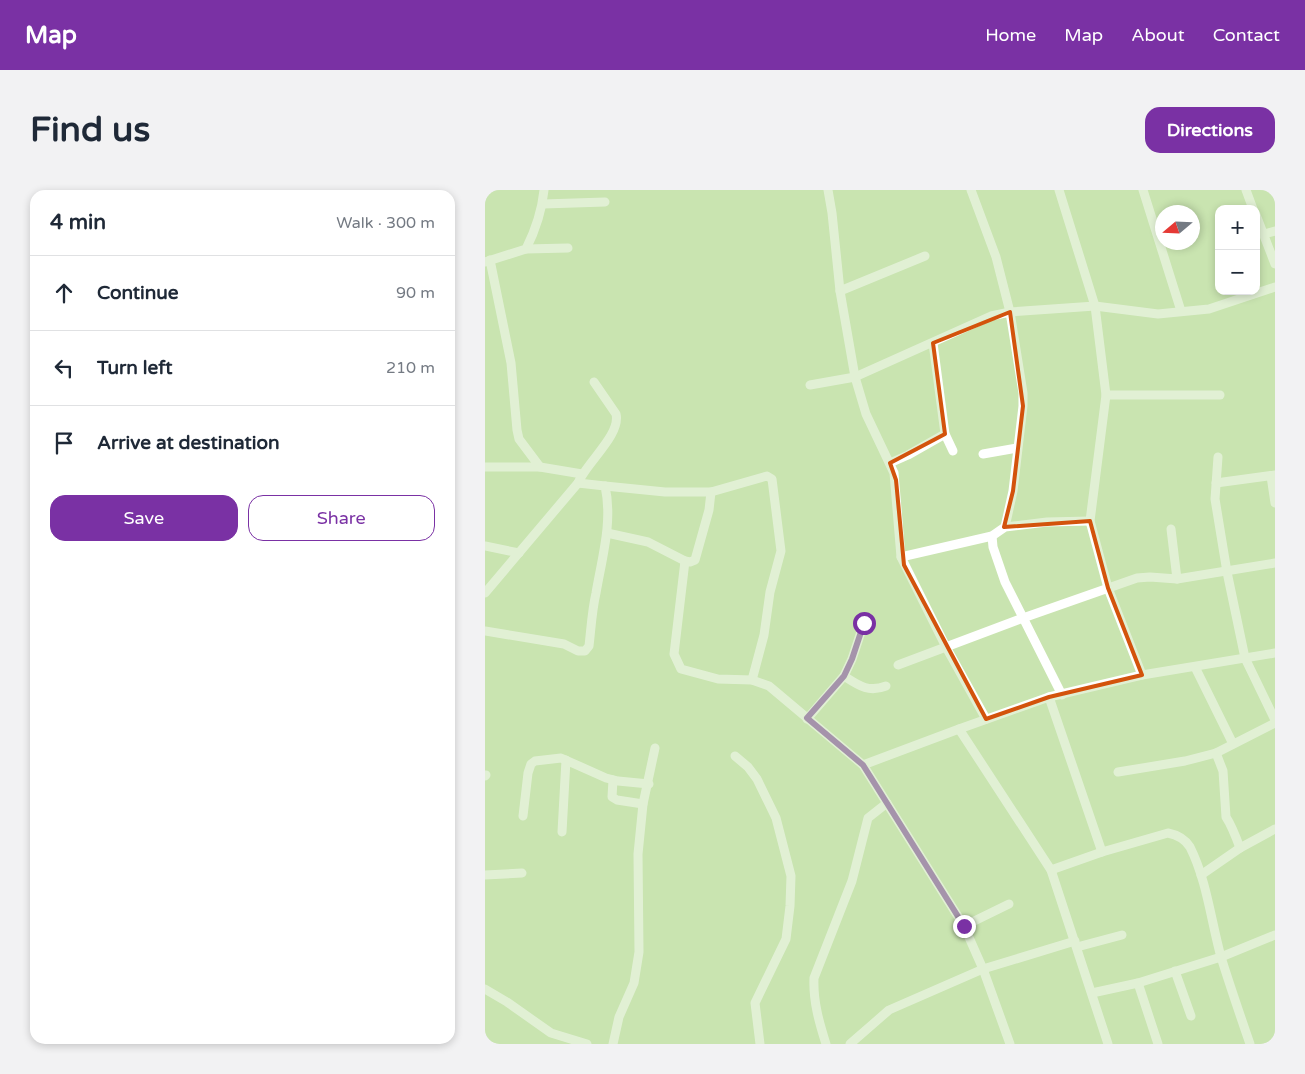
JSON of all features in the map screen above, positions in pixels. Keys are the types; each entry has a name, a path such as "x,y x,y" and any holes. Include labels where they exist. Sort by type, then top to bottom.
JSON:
{"street":[{"path":"526,249 543,204 544,190"},
{"path":"828,190 840,291 855,377 866,414 890,462 896,480 901,557 946,647 986,719"},
{"path":"971,190 995,257 1010,312 1023,399 1013,491 1005,527"},
{"path":"1059,190 1095,306 1106,395 1090,522 1108,588 1142,675"},
{"path":"1143,190 1181,311"},
{"path":"1246,190 1252,205"},
{"path":"543,204 605,202"},
{"path":"1260,224 1275,264"},
{"path":"1264,234 1275,231"},
{"path":"540,467 519,439 511,364 488,262 526,249 568,248"},
{"path":"840,291 925,256"},
{"path":"810,386 855,377 900,356 933,344 991,316 1010,312 1095,306 1158,314 1209,309 1275,287"},
{"path":"933,344 945,434 953,450"},
{"path":"485,593 580,479 606,443 617,420 616,414 594,382"},
{"path":"1106,395 1220,395"},
{"path":"890,462 908,455 945,434"},
{"path":"983,454 1017,448"},
{"path":"1118,772 1185,761 1216,753 1275,721 1245,658 1227,572 1215,498 1218,457"},
{"path":"485,467 540,467 605,486 665,492 711,492 767,476 772,479 781,551 769,592 763,635 752,680"},
{"path":"1216,483 1273,475 1275,503"},
{"path":"485,631 564,644 578,651 585,651 589,646 595,594 607,533 607,495 605,486"},
{"path":"607,533 648,542 690,562 695,560 709,510 711,492"},
{"path":"901,557 992,536 1005,527 1047,522 1090,522"},
{"path":"1171,529 1177,579"},
{"path":"992,536 993,546 1005,582 1062,696"},
{"path":"485,546 519,553"},
{"path":"685,561 674,654 681,670 718,679 752,680 769,686 863,765 964,926 983,969 1010,1044"},
{"path":"898,665 1137,578 1150,576 1177,579 1227,572 1275,562"},
{"path":"807,718 844,676 864,623"},
{"path":"863,765 1049,697 1062,696 1142,675 1275,653"},
{"path":"1195,667 1233,744"},
{"path":"844,676 863,689 873,690 886,686"},
{"path":"1049,697 1102,852"},
{"path":"959,729 1051,870 1108,1044"},
{"path":"613,1044 619,1017 634,983 639,952 638,854 643,804 649,784 655,748"},
{"path":"1216,753 1223,771 1226,817 1231,823 1231,828 1241,848"},
{"path":"735,756 748,767 757,779 776,818 791,876 790,906 785,939 755,1003 759,1044"},
{"path":"523,816 528,773 531,764 535,761 561,758 613,780 649,784"},
{"path":"562,832 566,760"},
{"path":"613,780 612,796 617,800 643,804"},
{"path":"826,1044 818,1019 814,997 814,978 852,881 868,818 887,803"},
{"path":"1201,875 1275,828"},
{"path":"1051,870 1102,852 1169,833 1176,834 1183,839 1189,846 1201,875 1221,957 1250,1044"},
{"path":"485,875 523,873"},
{"path":"964,926 1009,904"},
{"path":"850,1044 889,1010 983,969 1075,944 1122,935"},
{"path":"1092,994 1138,983 1221,957 1275,935"},
{"path":"1175,971 1191,1016"},
{"path":"1138,983 1158,1044"},
{"path":"485,989 551,1033 587,1044"}],"highlighted area":[{"path":"1010,312 1023,406 1013,491 1004,527 1090,521 1108,588 1142,675 1049,697 986,719 904,565 896,480 890,463 945,434 933,343"}],"route":[{"path":"864,623 849,667 844,676 807,718 863,765 964,926"}]}
